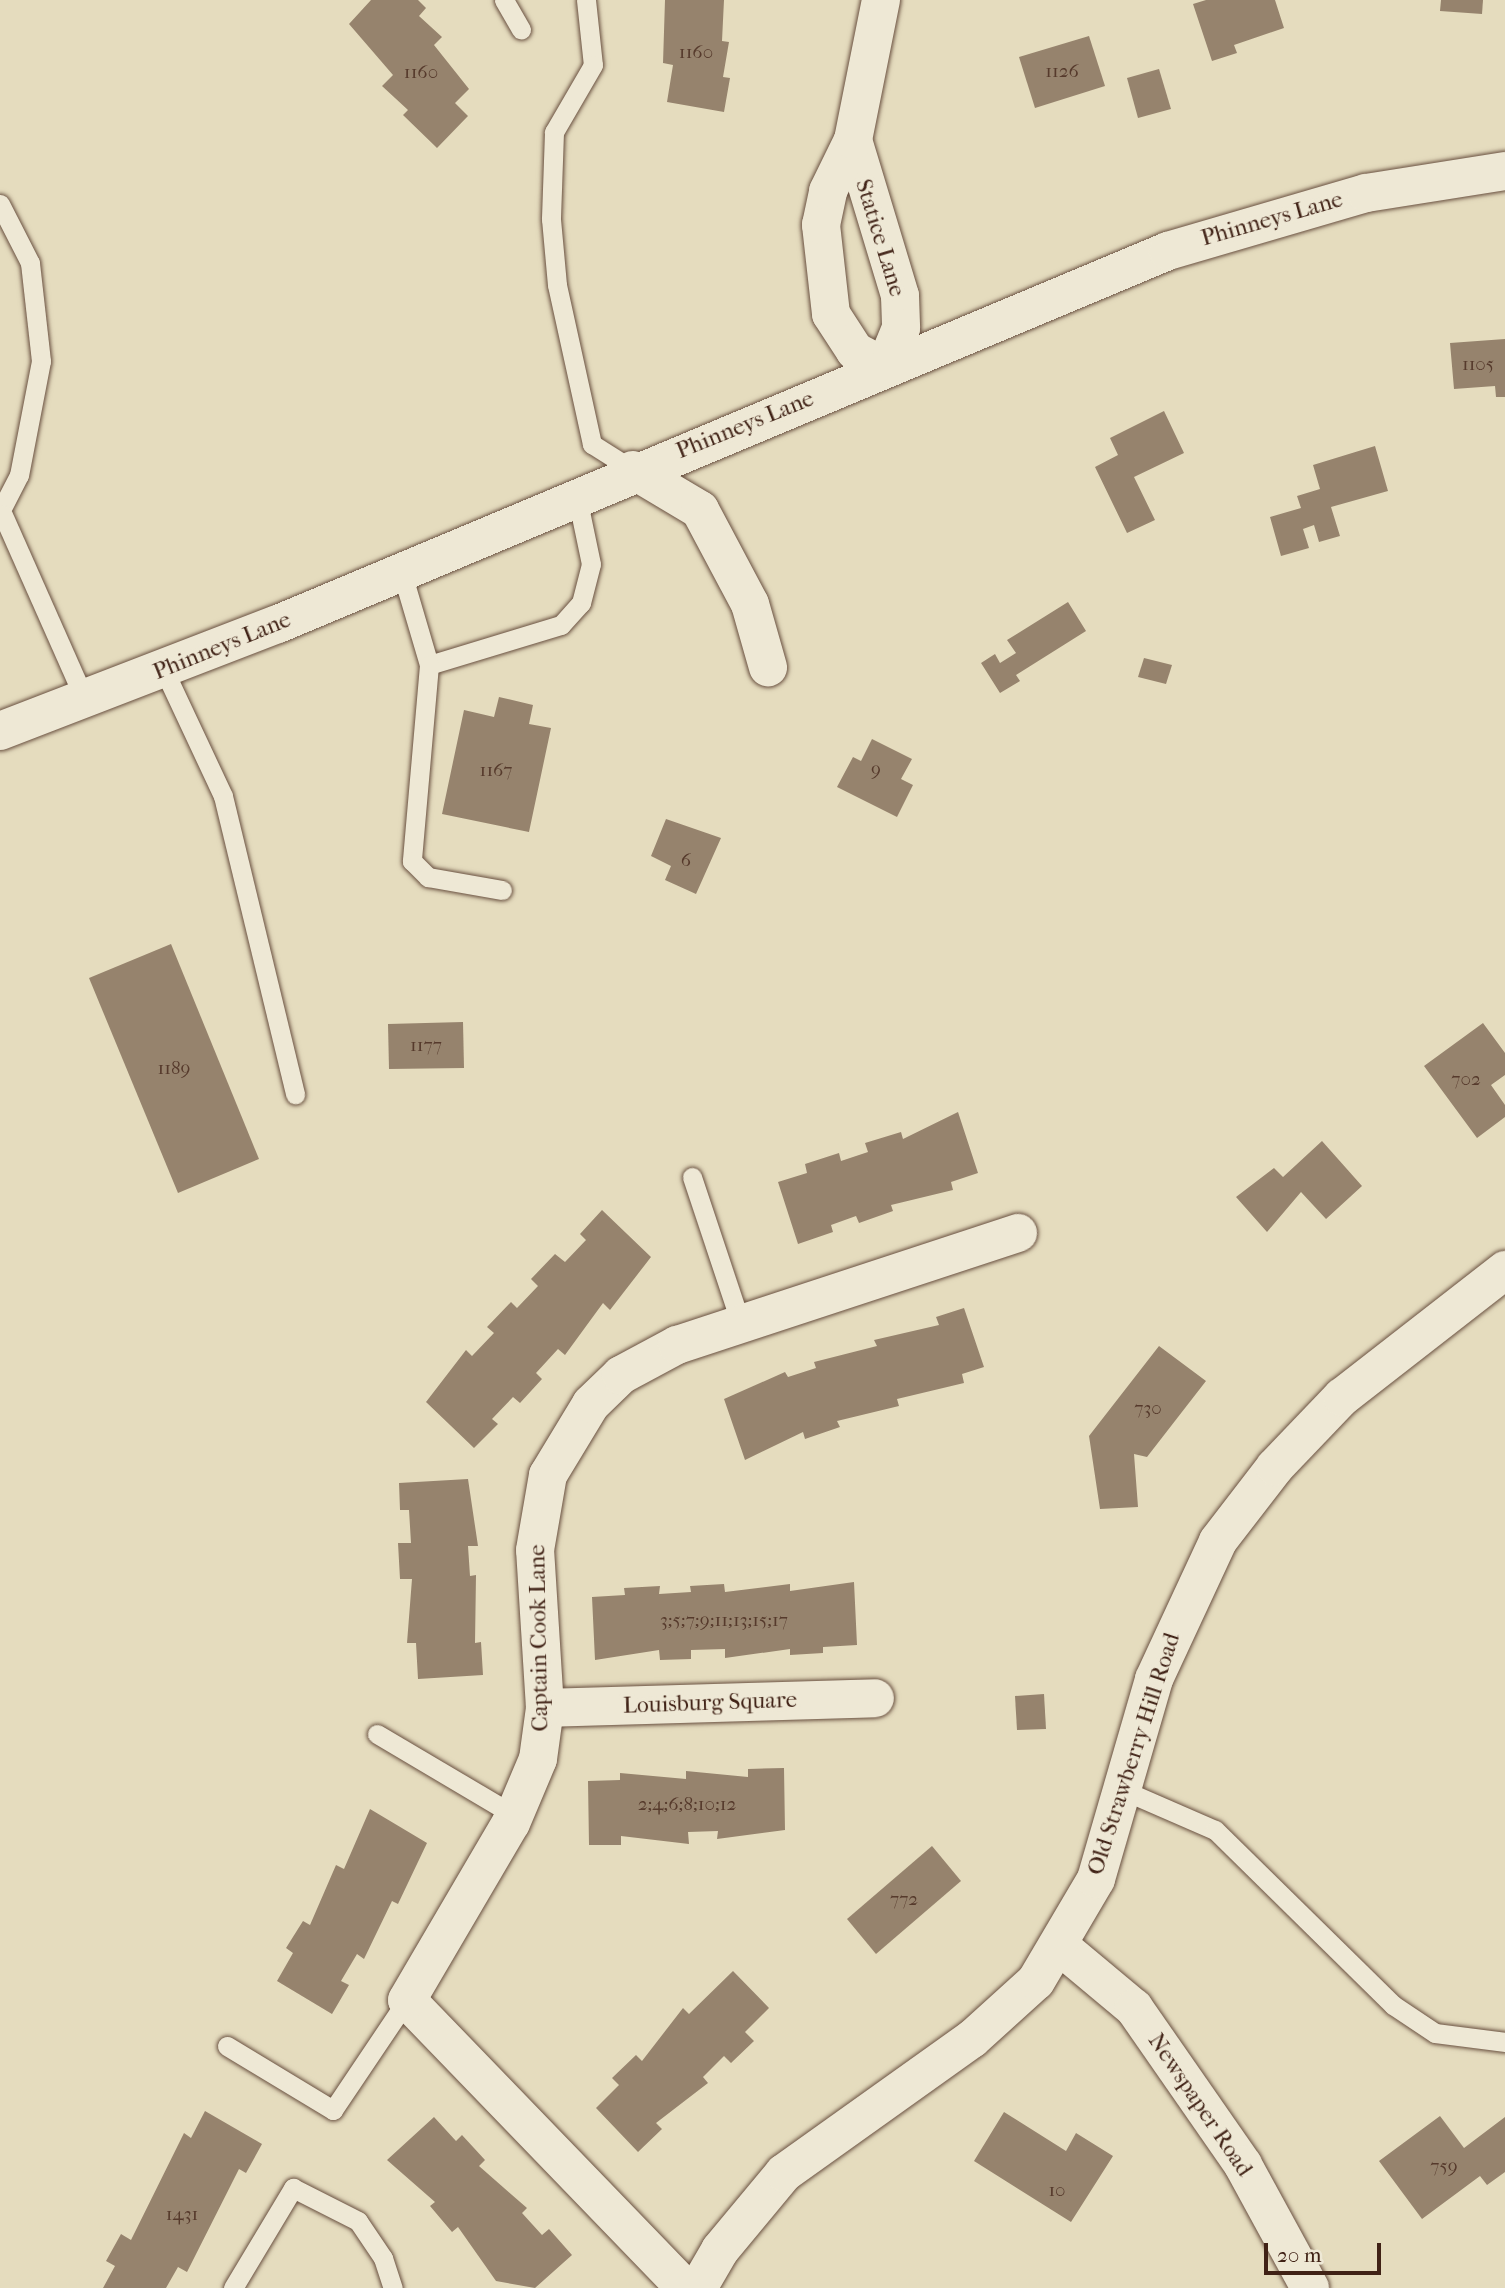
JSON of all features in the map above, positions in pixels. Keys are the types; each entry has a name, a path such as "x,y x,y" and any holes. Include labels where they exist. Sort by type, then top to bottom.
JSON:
{"street":[{"name":"Statice Lane","path":"853,140 900,296 901,328 885,368 855,351 826,295 822,208 853,140 881,0"},
{"name":"Phinneys Lane","path":"0,731 164,670 402,573 633,470 1202,240 1366,193 1505,172"},
{"path":"633,470 700,510 750,604 768,667"},
{"name":"Captain Cook Lane","path":"407,2000 514,1815 538,1759 545,1708 535,1549 548,1475 565,1439 621,1376 677,1345 1018,1233"},
{"name":"Old Strawberry Hill Road","path":"698,2288 720,2250 784,2174 972,2039 1036,1980 1061,1947 1096,1879 1173,1629 1218,1541 1275,1467 1342,1397 1505,1270"},
{"name":"Louisburg Square","path":"545,1708 875,1698"},
{"name":"Newspaper Road","path":"1061,1947 1135,2008 1243,2165 1310,2288"},
{"path":"407,2000 685,2288"}],"lane":[{"path":"504,0 521,29"},
{"path":"586,0 593,65 554,132 551,219 557,285 592,444 633,470"},
{"path":"0,204 30,263 41,361 39,396 2,514 84,698"},
{"path":"429,665 561,625 581,603 591,564 577,497"},
{"path":"402,573 429,665 412,861 428,877 502,890"},
{"path":"164,670 223,796 295,1094"},
{"path":"692,1177 741,1324"},
{"path":"377,1734 514,1815"},
{"path":"1123,1790 1215,1830 1393,2005 1435,2033 1505,2042"},
{"path":"228,2046 333,2110 407,2000"},
{"path":"233,2288 293,2188 358,2221 383,2258 393,2288"}],"building":[{"path":"371,0 418,0 426,8 419,16 442,37 434,45 469,89 455,103 468,116 437,148 403,115 408,110 382,86 393,75 349,24"},
{"path":"665,0 724,0 722,41 729,42 723,77 730,78 724,112 667,102 673,65 663,63"},
{"path":"1206,0 1275,0 1284,28 1234,45 1237,53 1212,61 1193,4"},
{"path":"1441,0 1483,0 1482,14 1440,11"},
{"path":"1089,36 1105,86 1035,108 1019,57"},
{"path":"1159,69 1171,109 1138,118 1127,78"},
{"path":"1505,339 1505,397 1496,397 1495,386 1454,389 1450,343"},
{"path":"1164,411 1184,453 1134,477 1155,520 1127,533 1095,467 1118,455 1110,438"},
{"path":"1375,446 1388,491 1331,507 1340,536 1319,542 1314,525 1303,529 1309,548 1281,556 1270,517 1301,508 1297,496 1320,489 1313,465"},
{"path":"1068,602 1086,631 1016,675 1020,681 1000,693 981,663 995,654 1000,663 1016,653 1007,640"},
{"path":"1144,658 1172,665 1166,684 1138,677"},
{"path":"499,697 533,705 529,724 551,728 529,832 442,814 464,710 494,717"},
{"path":"872,739 912,759 901,779 913,785 897,817 837,787 853,757 861,761"},
{"path":"666,819 721,838 696,894 665,880 671,866 651,856"},
{"path":"171,944 259,1159 178,1193 89,978"},
{"path":"463,1022 464,1068 389,1069 388,1024"},
{"path":"1483,1023 1505,1053 1505,1075 1491,1085 1505,1105 1505,1117 1477,1138 1424,1066"},
{"path":"958,1112 978,1173 951,1182 953,1190 891,1205 893,1211 859,1223 856,1216 831,1225 833,1232 798,1244 778,1182 807,1173 805,1164 839,1153 841,1161 868,1152 865,1143 901,1132 903,1139"},
{"path":"1322,1141 1362,1186 1326,1219 1301,1192 1267,1232 1236,1197 1274,1168 1283,1177"},
{"path":"602,1210 651,1257 610,1310 603,1303 565,1355 558,1349 536,1373 542,1379 520,1403 513,1397 492,1419 498,1424 474,1448 426,1402 466,1350 472,1356 494,1333 487,1327 511,1302 517,1308 538,1286 531,1279 555,1254 565,1262 586,1240 580,1234"},
{"path":"964,1308 984,1367 962,1374 964,1383 897,1399 899,1406 837,1421 840,1427 805,1439 803,1432 745,1460 724,1399 785,1372 788,1377 816,1368 814,1362 877,1346 874,1340 939,1325 936,1317"},
{"path":"1159,1346 1206,1381 1147,1457 1134,1454 1138,1507 1100,1509 1089,1436"},
{"path":"468,1479 478,1546 468,1546 470,1576 476,1575 475,1643 481,1642 483,1675 418,1679 416,1643 407,1643 412,1579 400,1579 398,1543 411,1543 409,1510 400,1510 399,1483"},
{"path":"854,1582 857,1645 823,1647 823,1653 790,1655 790,1649 725,1658 725,1649 691,1650 691,1659 660,1660 659,1650 595,1660 592,1597 625,1595 624,1588 660,1586 659,1594 691,1592 690,1586 724,1584 725,1592 790,1584 790,1591"},
{"path":"1044,1694 1046,1729 1017,1730 1015,1696"},
{"path":"784,1768 785,1830 717,1839 718,1831 688,1832 689,1844 621,1836 621,1845 589,1845 588,1781 620,1780 620,1773 686,1779 686,1771 748,1777 748,1769"},
{"path":"370,1809 427,1843 398,1904 392,1901 364,1959 357,1954 341,1981 349,1985 332,2014 277,1981 293,1953 286,1948 303,1921 310,1925 336,1865 344,1869"},
{"path":"932,1846 961,1881 876,1954 847,1919"},
{"path":"733,1971 769,2008 745,2032 754,2041 731,2063 724,2056 703,2077 708,2083 656,2123 662,2129 638,2152 596,2108 619,2085 612,2078 636,2055 642,2061 683,2008 689,2014"},
{"path":"205,2111 262,2144 246,2173 239,2169 187,2272 178,2267 166,2288 103,2288 115,2266 106,2261 121,2234 131,2240 184,2133 191,2138"},
{"path":"1004,2112 1066,2151 1076,2133 1113,2156 1071,2222 974,2161"},
{"path":"1440,2116 1464,2148 1505,2117 1505,2172 1487,2185 1480,2176 1422,2219 1379,2161"},
{"path":"434,2117 456,2141 462,2135 485,2160 479,2166 527,2208 522,2213 542,2235 549,2229 572,2255 535,2288 496,2281 458,2227 452,2232 430,2206 435,2202 387,2160"}]}
